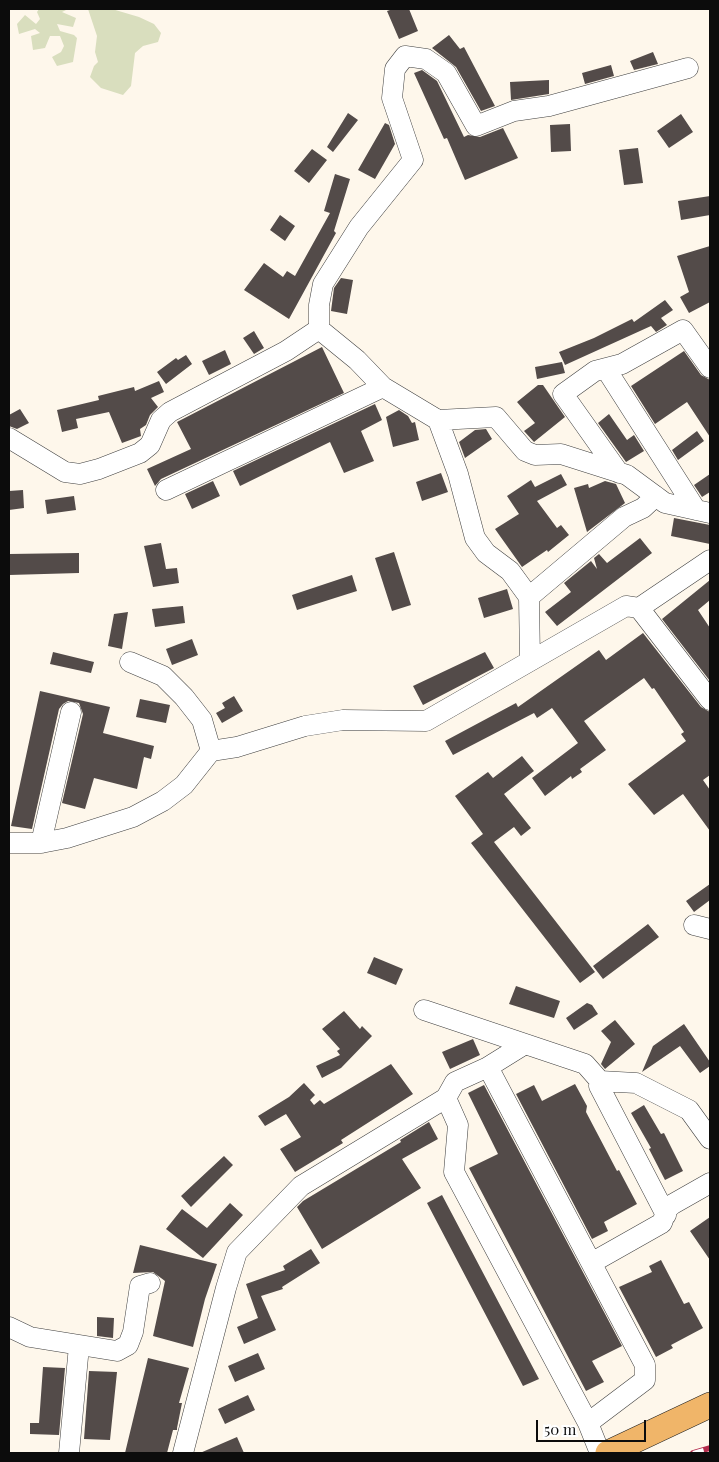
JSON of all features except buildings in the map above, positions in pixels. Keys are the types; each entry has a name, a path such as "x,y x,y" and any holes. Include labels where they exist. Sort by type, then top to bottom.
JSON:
{"main road":[{"path":"608,1453 710,1405"}],"street":[{"path":"319,329 319,305 324,284 359,227 413,160 392,98 395,69 405,56 426,59 446,73 476,126 514,111 577,99 688,68"},
{"path":"319,329 357,360 383,387 438,420 496,417 525,451 535,456 561,454 627,475 665,503 703,512"},
{"path":"9,438 66,472 80,474 99,469 140,452 150,445 161,420 170,412 286,351 319,329"},
{"path":"619,473 563,394 595,371 622,364 683,330 710,368"},
{"path":"606,369 703,512"},
{"path":"166,490 383,387"},
{"path":"438,420 458,474 475,538 486,553 510,571 529,597 530,661"},
{"path":"529,597 624,517 643,508 656,496"},
{"path":"638,608 710,560"},
{"path":"9,843 41,843 67,838 133,817 163,801 184,784 211,751 237,747 305,726 343,720 426,721 626,606 638,608 710,700"},
{"path":"130,662 163,676 184,698 202,720 211,751"},
{"path":"41,843 71,712"},
{"path":"424,1010 585,1064 600,1081 636,1083 689,1110 710,1139"},
{"path":"183,1453 237,1252 300,1186 446,1098 455,1082 488,1067 524,1044"},
{"path":"488,1067 593,1262 645,1365 645,1380 588,1424"},
{"path":"600,1081 599,1086 666,1214"},
{"path":"446,1098 458,1125 454,1172 588,1424 600,1453"},
{"path":"593,1262 662,1223 667,1209 710,1183"},
{"path":"9,1327 30,1337 117,1351 128,1345 133,1332 140,1286 150,1284"},
{"path":"69,1453 79,1346"}],"green space":[{"path":"39,9 68,9 62,12 76,18 73,27 57,24 60,31 74,35 77,38 73,62 57,66 52,57 61,52 64,46 60,36 50,36 45,48 33,50 31,36 40,33 35,29 19,34 17,24 25,15 36,24 40,19 37,12"},
{"path":"88,9 112,9 139,17 154,24 161,33 158,42 143,46 135,53 131,86 123,95 101,88 90,77 94,66 98,62 95,52 97,36"}],"railway":[{"path":"693,1453 710,1448"}]}
